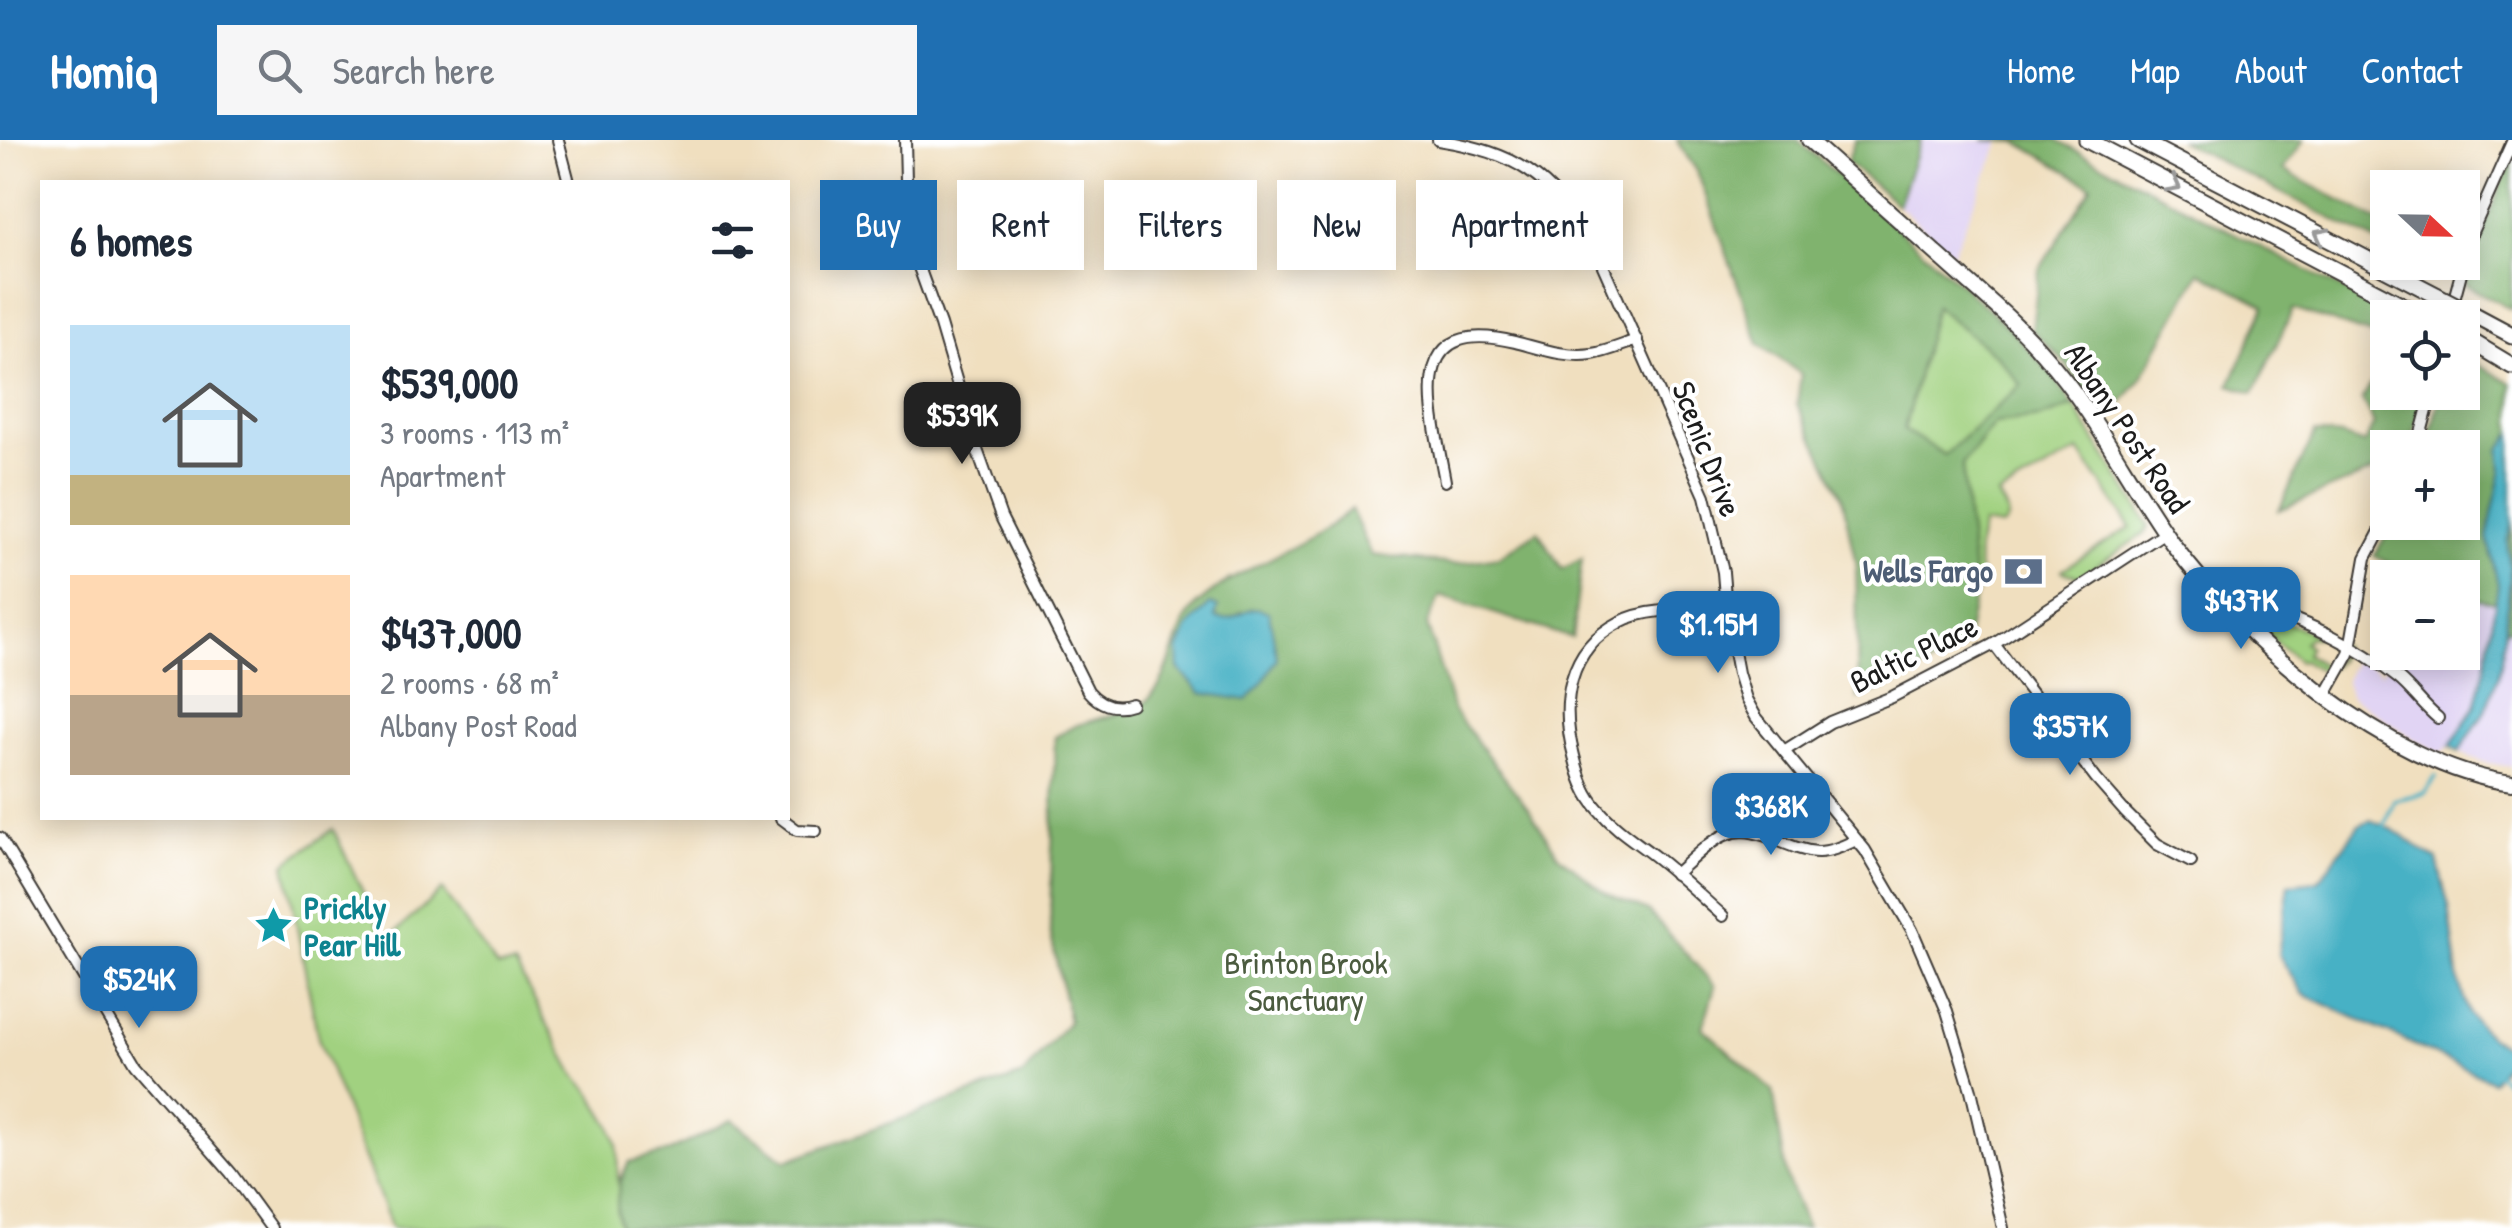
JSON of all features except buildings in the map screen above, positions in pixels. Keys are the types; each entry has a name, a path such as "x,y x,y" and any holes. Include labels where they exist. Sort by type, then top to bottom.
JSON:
{"highway":[{"path":"2088,140 2393,300"},
{"path":"2138,140 2512,333"},
{"path":"2480,346 2512,364"}],"main road":[{"name":"Albany Post Road","path":"1809,140 2043,353 2082,404 2188,564 2279,657 2326,695 2392,738 2437,762 2512,783"}],"street":[{"path":"558,140 568,180"},
{"path":"905,140 907,221 916,259 1001,517 1088,691 1112,706 1131,704"},
{"name":"Scenic Drive","path":"1438,140 1508,159 1543,180 1592,241 1705,496 1746,699 1756,717 1865,850 1912,930 1947,1010 1971,1090 2003,1228"},
{"path":"2453,300 2472,232 2512,142"},
{"path":"1446,482 1431,401 1432,370 1445,347 1471,335 1562,354 1591,354 1636,340"},
{"name":"Baltic Place","path":"1784,751 1830,722 1892,697 1994,644 2165,532"},
{"path":"2326,695 2345,664 2366,558 2375,540"},
{"path":"2258,604 2350,644 2399,679 2438,718"},
{"path":"1723,916 1599,810 1581,783 1568,732 1566,705 1577,665 1602,633 1622,620 1654,612 1726,609"},
{"path":"1994,644 2125,812 2157,844 2191,862"},
{"path":"784,820 797,830 816,831"},
{"path":"1675,874 1722,836 1737,831 1821,852 1856,840"},
{"path":"0,838 136,1064 231,1173 271,1228"}],"shaded area":[{"path":"1921,140 2001,141 1952,254 1898,205"},
{"path":"2480,600 2496,602 2475,707 2450,746 2441,753 2350,696 2345,680 2356,658 2370,665 2370,670 2480,670"},
{"path":"2512,628 2512,767 2483,762 2459,752 2484,713 2498,676 2506,630"}],"green space":[{"path":"1676,140 1798,140 2004,323 2053,376 2074,406 2040,418 1995,423 1962,465 1975,595 1966,645 1895,684 1858,699 1856,565 1842,496 1797,404 1801,374 1759,344 1697,171","holes":["1935,306 1996,355 2021,385 1945,455 1904,430"]},
{"path":"1855,140 1921,140 1898,205 1847,162"},
{"path":"1983,140 2055,140 2370,304 2370,334 2293,309 2254,393 2230,385 2265,306 2200,272 2141,379 2108,420 2065,363 2032,330 2039,270 2092,186 2017,142"},
{"path":"2178,140 2304,140 2283,170 2370,216 2370,238"},
{"path":"2512,160 2512,310 2465,285 2467,280 2480,280 2480,239"},
{"path":"1935,305 1996,355 2021,385 1945,455 1904,430"},
{"path":"2480,366 2512,383 2512,434 2500,449 2502,469 2487,537 2498,585 2496,602 2480,600 2480,560 2383,560 2374,555 2383,540 2480,540 2480,430 2431,430 2437,410 2480,410"},
{"path":"2370,386 2370,410 2420,410 2415,430 2371,430 2374,424 2362,400"},
{"path":"2074,406 2149,526 2144,534 2079,577 2062,570 2131,527 2079,451 1998,496 2007,520 2001,527 1983,524 1978,554 1984,583 1975,595 1962,465 1995,423 2040,418"},
{"path":"2370,432 2370,473 2279,510 2315,433 2364,444"},
{"name":"Brinton Brook Sanctuary","path":"1351,509 1372,555 1454,564 1499,557 1538,531 1562,569 1582,559 1572,638 1440,596 1427,624 1453,710 1559,856 1606,893 1648,911 1715,986 1703,1028 1773,1091 1787,1179 1807,1228 621,1228 618,1194 629,1162 668,1152 732,1120 786,1161 1023,1075 1069,1021 1050,930 1055,737 1147,701 1163,678 1184,624 1201,601 1237,576 1334,523","holes":["1210,604 1218,607 1215,618 1219,619 1230,619 1242,611 1201,693 1179,669 1187,629"]},
{"path":"2512,521 2512,628 2506,630 2510,576 2507,541"},
{"name":"Brinton Brook Sanctuary","path":"1230,579 1699,1228 392,1228 318,1038 285,864 333,829 386,941 442,890 497,967 515,965 575,1075 611,1126 617,1144 618,1182 629,1162 668,1152 732,1120 786,1161 1023,1075 1069,1021 1050,930 1055,737 1075,726 1145,704 1162,682 1184,622 1197,604"},
{"path":"2265,614 2315,634 2316,638 2309,637 2304,642 2309,647 2306,654 2327,669 2299,661 2257,626"},
{"path":"2326,641 2342,646 2334,664 2338,653"}],"water":[{"path":"2512,434 2512,521 2507,541 2510,576 2503,653 2484,713 2459,752 2450,746 2475,707 2485,667 2498,585 2487,537 2502,469 2500,449"},
{"path":"1210,604 1218,607 1215,617 1223,619 1254,609 1269,613 1277,658 1247,700 1201,693 1179,669 1178,651 1187,629"},
{"path":"2370,820 2394,830 2437,860 2449,907 2459,983 2469,1014 2489,1036 2512,1052 2492,1081 2303,994 2278,954 2289,884 2318,881 2359,825"}],"waterway":[{"path":"2383,828 2394,800 2425,793 2436,777"},
{"path":"2497,1073 2512,1087"}],"place":[{"name":"Wells Fargo","path":"2023,571"},
{"name":"Prickly Pear Hill","path":"274,926"}]}
